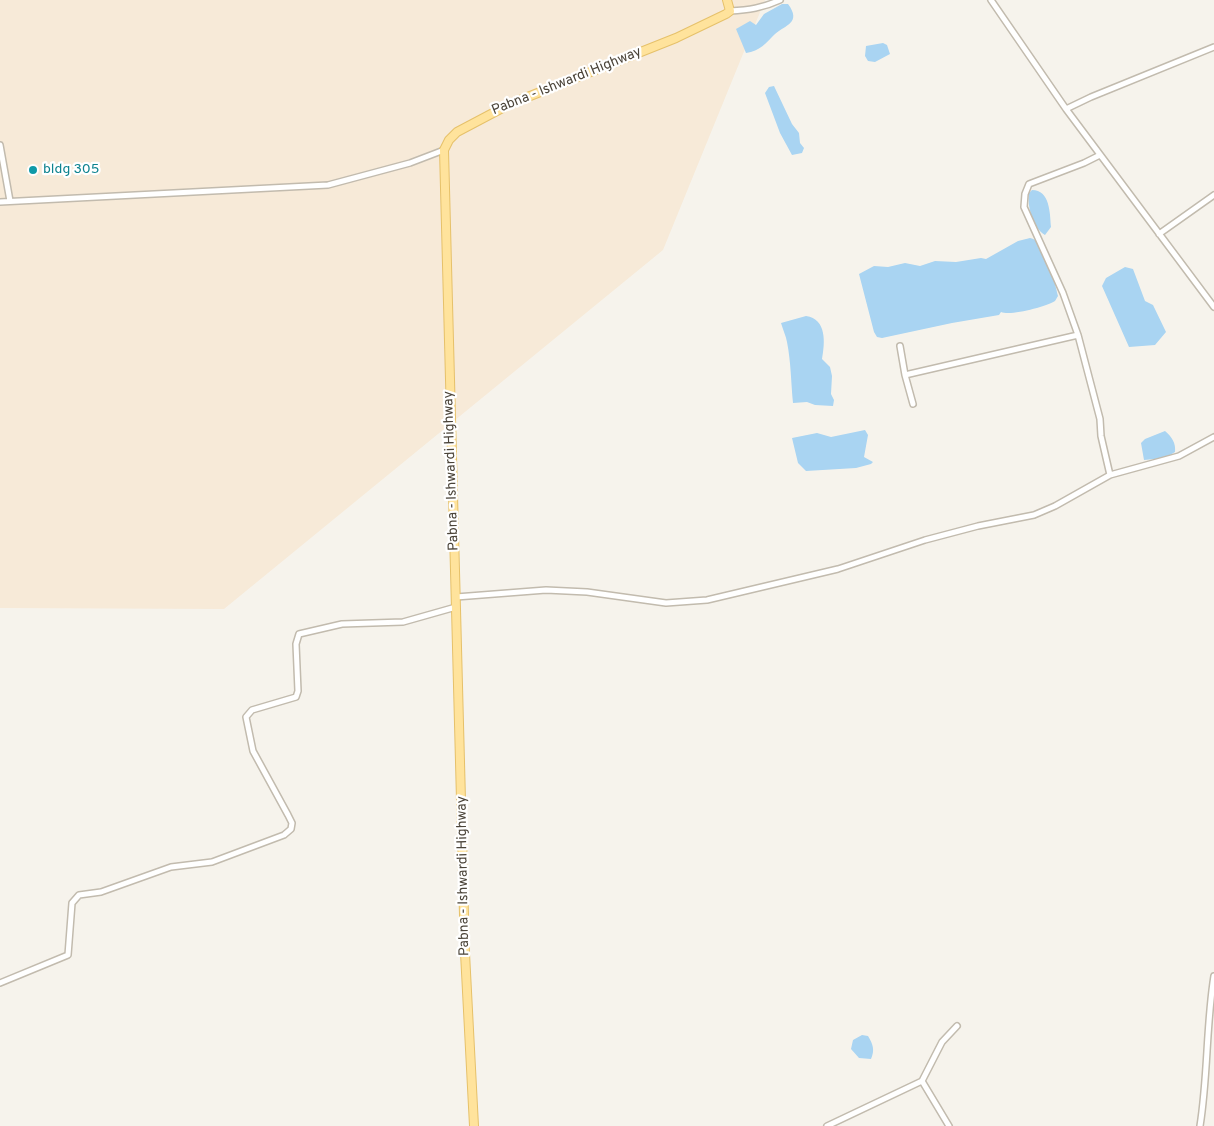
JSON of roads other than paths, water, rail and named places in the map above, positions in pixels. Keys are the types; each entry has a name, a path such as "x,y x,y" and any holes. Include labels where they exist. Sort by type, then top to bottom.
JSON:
{"main road":[{"path":"727,0 730,11"},
{"name":"Pabna - Ishwardi Highway","path":"474,1126 465,953 449,404 444,150 448,140 457,132 510,104 676,38 730,11"}],"street":[{"path":"730,11 750,10 767,6 780,0"},
{"path":"991,0 1066,109 1214,307"},
{"path":"1066,109 1107,90 1214,47"},
{"path":"0,145 10,202"},
{"path":"0,202 328,185 410,163 444,150"},
{"path":"1100,154 1084,163 1029,184 1024,199 1027,214 1063,293 1078,335 1100,419 1101,436 1110,474"},
{"path":"1159,234 1214,195"},
{"path":"905,375 1078,335"},
{"path":"900,346 913,404"},
{"path":"456,597 546,590 587,592 666,603 707,600 838,569 925,540 969,528 1034,515 1055,506 1110,474 1179,456 1214,437"},
{"path":"0,983 68,954 72,903 79,895 101,892 171,867 212,862 288,832 292,826 288,815 253,751 246,722 247,714 252,710 296,697 298,691 296,644 298,636 302,632 342,624 388,623 420,618 456,607"},
{"path":"1200,1126 1206,1092 1208,1015 1214,976"},
{"path":"827,1126 922,1081 942,1042 957,1026"},
{"path":"922,1081 950,1126"}],"water":[{"path":"782,4 788,4 792,10 793,19 791,23 759,48 746,53 736,29 750,21 756,25 764,14"},
{"path":"883,43 887,45 890,54 875,62 868,61 865,56 866,46"},
{"path":"774,86 792,124 799,133 800,143 804,148 802,153 792,155 780,133 765,93 769,87"},
{"path":"1032,190 1042,194 1048,203 1051,227 1045,235 1037,227 1030,211 1029,193"},
{"path":"1030,238 1035,240 1045,253 1058,296 1055,301 1028,310 1012,313 1001,312 999,315 882,338 877,337 874,332 859,274 874,266 888,267 905,263 920,266 935,261 956,262 986,259 1018,241"},
{"path":"1125,267 1133,269 1145,301 1153,305 1166,332 1155,345 1129,347 1102,286 1106,278"},
{"path":"806,316 818,322 823,333 822,359 830,367 833,406 815,405 807,402 793,403 788,350 781,323"},
{"path":"865,430 868,435 864,457 873,462 871,464 856,468 806,471 798,463 792,438 817,433 831,437"},
{"path":"1165,431 1173,440 1175,452 1165,458 1144,460 1141,443 1145,439"},
{"path":"862,1035 868,1036 872,1044 873,1053 871,1059 859,1058 851,1049 853,1040"}],"place":[{"name":"bldg 305","path":"33,170"}]}
